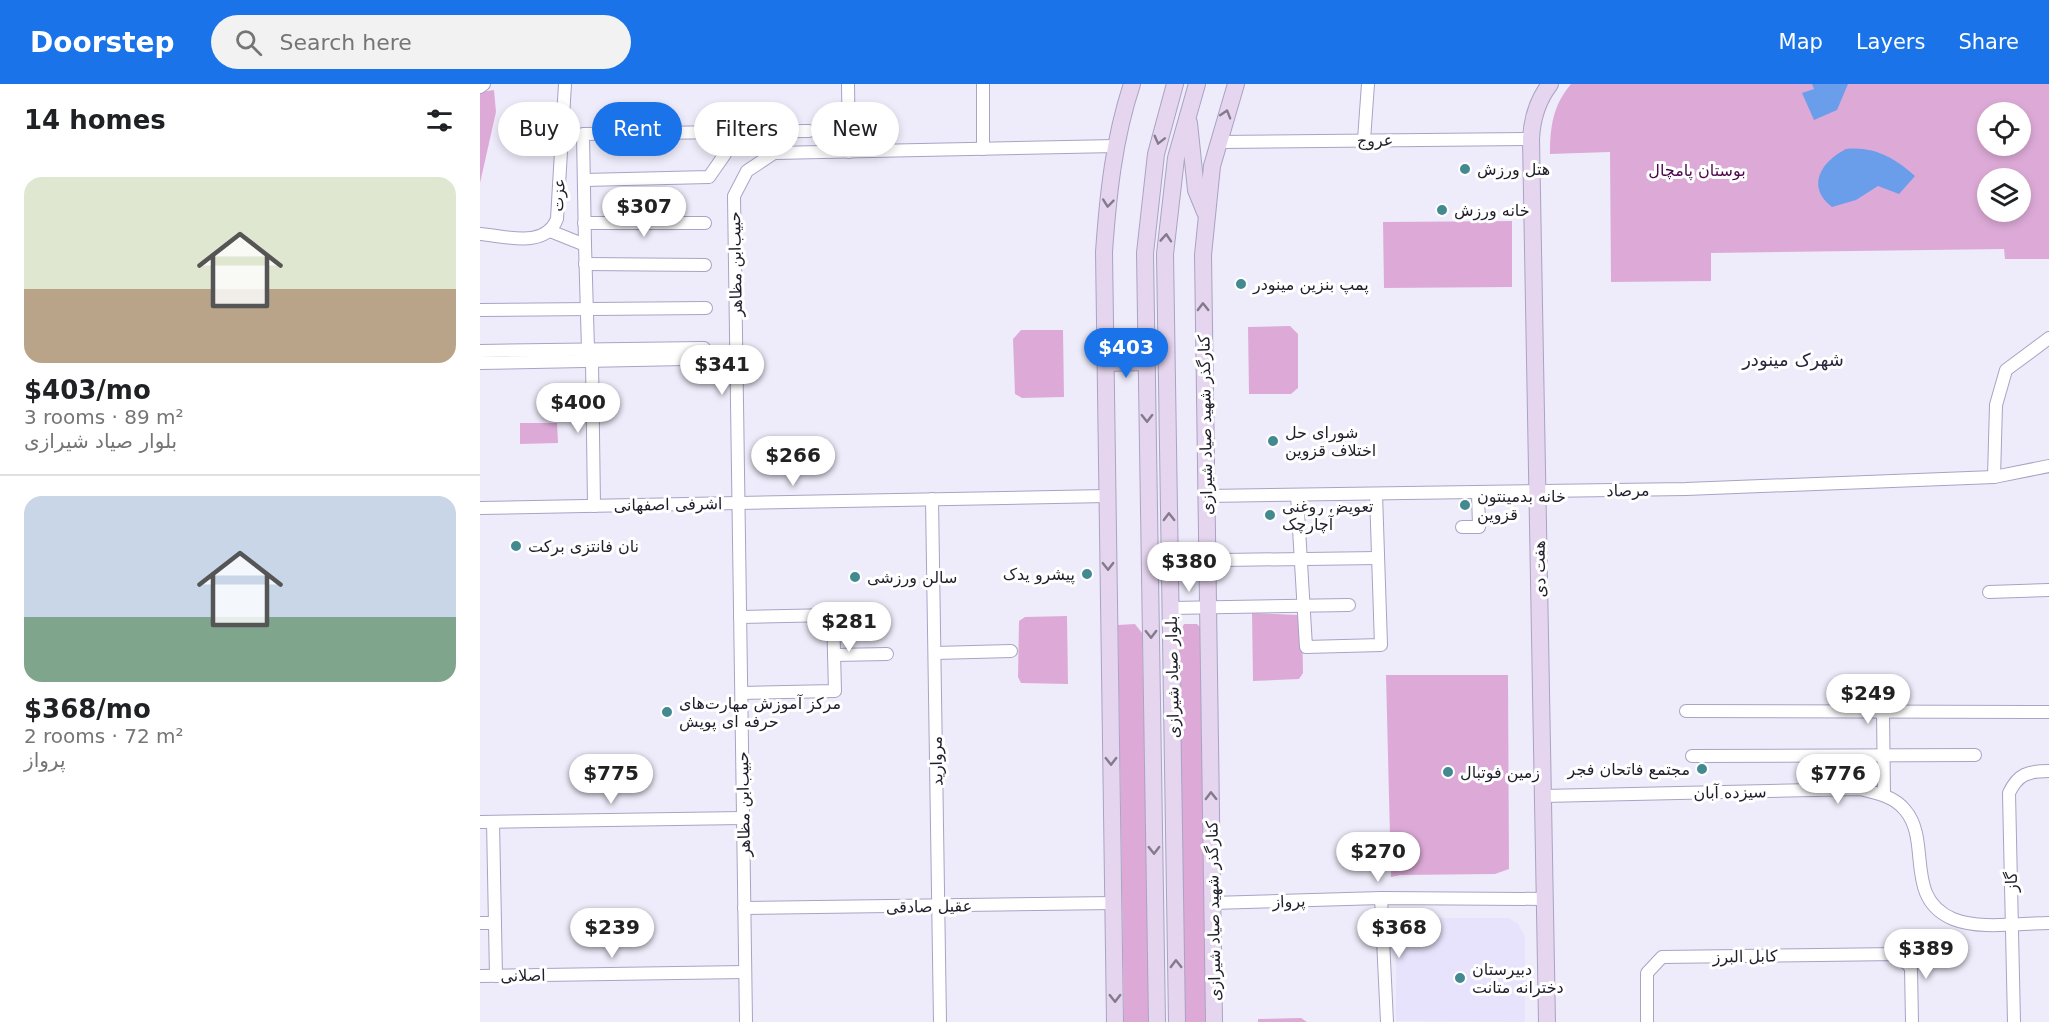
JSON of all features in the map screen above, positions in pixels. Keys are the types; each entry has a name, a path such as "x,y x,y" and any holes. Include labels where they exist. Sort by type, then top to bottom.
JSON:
{"main road":[{"path":"1115,1022 1104,252 1116,146 1132,84"},
{"name":"بلوار صیاد شیرازی","path":"1156,1022 1145,253 1148,207 1156,154 1175,84"},
{"name":"بلوار صیاد شیرازی","path":"1177,1022 1165,254 1176,158 1188,109 1197,84"},
{"name":"کنارگذر شهید صیاد شیرازی","path":"1214,1022 1203,255 1205,213 1218,142 1236,84"},
{"name":"هفت دی","path":"1547,1022 1531,139 1532,120 1541,96 1550,84"},
{"path":"1188,109 1196,190 1205,213"},
{"path":"1106,363 1146,362"}],"street":[{"path":"480,87 484,84"},
{"name":"عزت","path":"480,234 539,237 550,231 557,219 565,84"},
{"path":"848,84 848,102"},
{"path":"983,84 983,149"},
{"path":"1364,140 1368,84"},
{"path":"799,130 809,130"},
{"path":"594,506 590,355 586,309 583,134 694,133"},
{"name":"عروج","path":"1218,142 1531,139"},
{"name":"حبیب‌ابن مظاهر","path":"899,151 1116,146"},
{"name":"حبیب‌ابن مظاهر","path":"746,1022 734,196 747,171 774,153 811,153"},
{"path":"584,180 709,177 724,156"},
{"path":"584,223 705,223"},
{"path":"550,231 585,245"},
{"path":"585,264 705,264"},
{"path":"480,310 706,308"},
{"path":"1994,477 1996,405 2006,370 2049,338"},
{"path":"480,363 704,348"},
{"path":"480,351 737,358"},
{"name":"مرصاد","path":"1206,496 1537,492 1994,477 2049,466"},
{"path":"1462,527 1479,527 1478,493"},
{"path":"1297,495 1306,647 1381,645 1376,494"},
{"name":"اشرفی اصفهانی","path":"480,508 1107,496"},
{"name":"مروارید","path":"932,499 940,1022"},
{"path":"1223,560 1378,558"},
{"path":"1989,592 2049,590"},
{"path":"1171,608 1349,605"},
{"path":"740,616 833,615 835,691 742,693"},
{"path":"935,653 1011,651"},
{"path":"834,655 887,654"},
{"path":"1883,710 1884,795"},
{"path":"1686,711 2049,712"},
{"path":"1692,756 1883,753 1975,755"},
{"name":"گاز","path":"2014,1022 2009,793 2019,776 2032,771 2049,771"},
{"name":"سیزده آبان","path":"1543,796 1860,789 1884,795 1905,809 1916,832 1919,875 1926,894 1938,908 1951,918 1971,923 2049,923"},
{"path":"496,976 494,878 486,822 743,818"},
{"path":"480,878 494,878"},
{"path":"1381,898 1387,1022"},
{"name":"پرواز","path":"1212,903 1381,898 1545,899"},
{"name":"عقیل صادقی","path":"744,908 1114,903"},
{"path":"480,923 495,923"},
{"name":"کابل البرز","path":"1647,1022 1647,973 1662,957 1898,954 1911,968 1912,1022"},
{"name":"اصلانی","path":"480,976 745,972"}],"shaded area":[{"name":"دبیرستان دخترانه متانت","path":"1396,918 1509,918 1518,924 1525,936 1525,1022 1396,1021"}],"green space":[{"name":"بوستان پامچال","path":"1571,84 2049,84 2049,259 2005,259 2004,249 1711,253 1711,281 1611,282 1610,152 1550,154 1554,117 1560,100"},
{"path":"494,90 496,112 480,183 480,92"},
{"path":"1512,221 1512,287 1384,288 1383,222"},
{"path":"1290,326 1298,334 1298,388 1291,394 1249,394 1248,327"},
{"path":"1021,330 1063,330 1064,397 1022,398 1015,394 1013,339"},
{"path":"520,423 557,423 558,443 520,444"},
{"path":"1252,613 1298,615 1302,621 1303,673 1299,679 1253,681"},
{"path":"1067,616 1068,684 1021,683 1018,677 1019,621 1025,617"},
{"path":"1135,624 1142,633 1150,1022 1124,1022 1118,625"},
{"path":"1184,624 1197,624 1201,628 1208,1022 1183,1022 1177,639"},
{"name":"زمین فوتبال","path":"1386,675 1508,675 1509,869 1495,874 1391,877"},
{"path":"1301,1018 1307,1022 1258,1022 1258,1019"}],"water":[{"path":"1812,84 1848,84 1837,110 1814,120 1802,93 1814,89"},
{"path":"1846,149 1875,151 1900,164 1915,176 1899,194 1878,186 1856,200 1832,207 1819,191 1818,183 1824,167 1837,154"}],"place":[{"name":"هتل ورزش","path":"1465,169"},
{"name":"خانه ورزش","path":"1442,210"},
{"name":"پمپ بنزین مینودر","path":"1241,284"},
{"name":"شورای حل اختلاف قزوین","path":"1273,441"},
{"name":"خانه بدمینتون قزوین","path":"1465,505"},
{"name":"تعویض روغنی آچارچک","path":"1270,515"},
{"name":"نان فانتزی برکت","path":"516,546"},
{"name":"پیشرو یدک","path":"1087,574"},
{"name":"سالن ورزشی","path":"855,577"},
{"name":"مرکز آموزش مهارت‌های حرفه ای پویش","path":"667,712"},
{"name":"مجتمع فاتحان فجر","path":"1702,769"},
{"name":"زمین فوتبال","path":"1448,772"},
{"name":"دبیرستان دخترانه متانت","path":"1460,978"}],"district":[{"name":"شهرک مینودر","path":"1793,360"}]}
